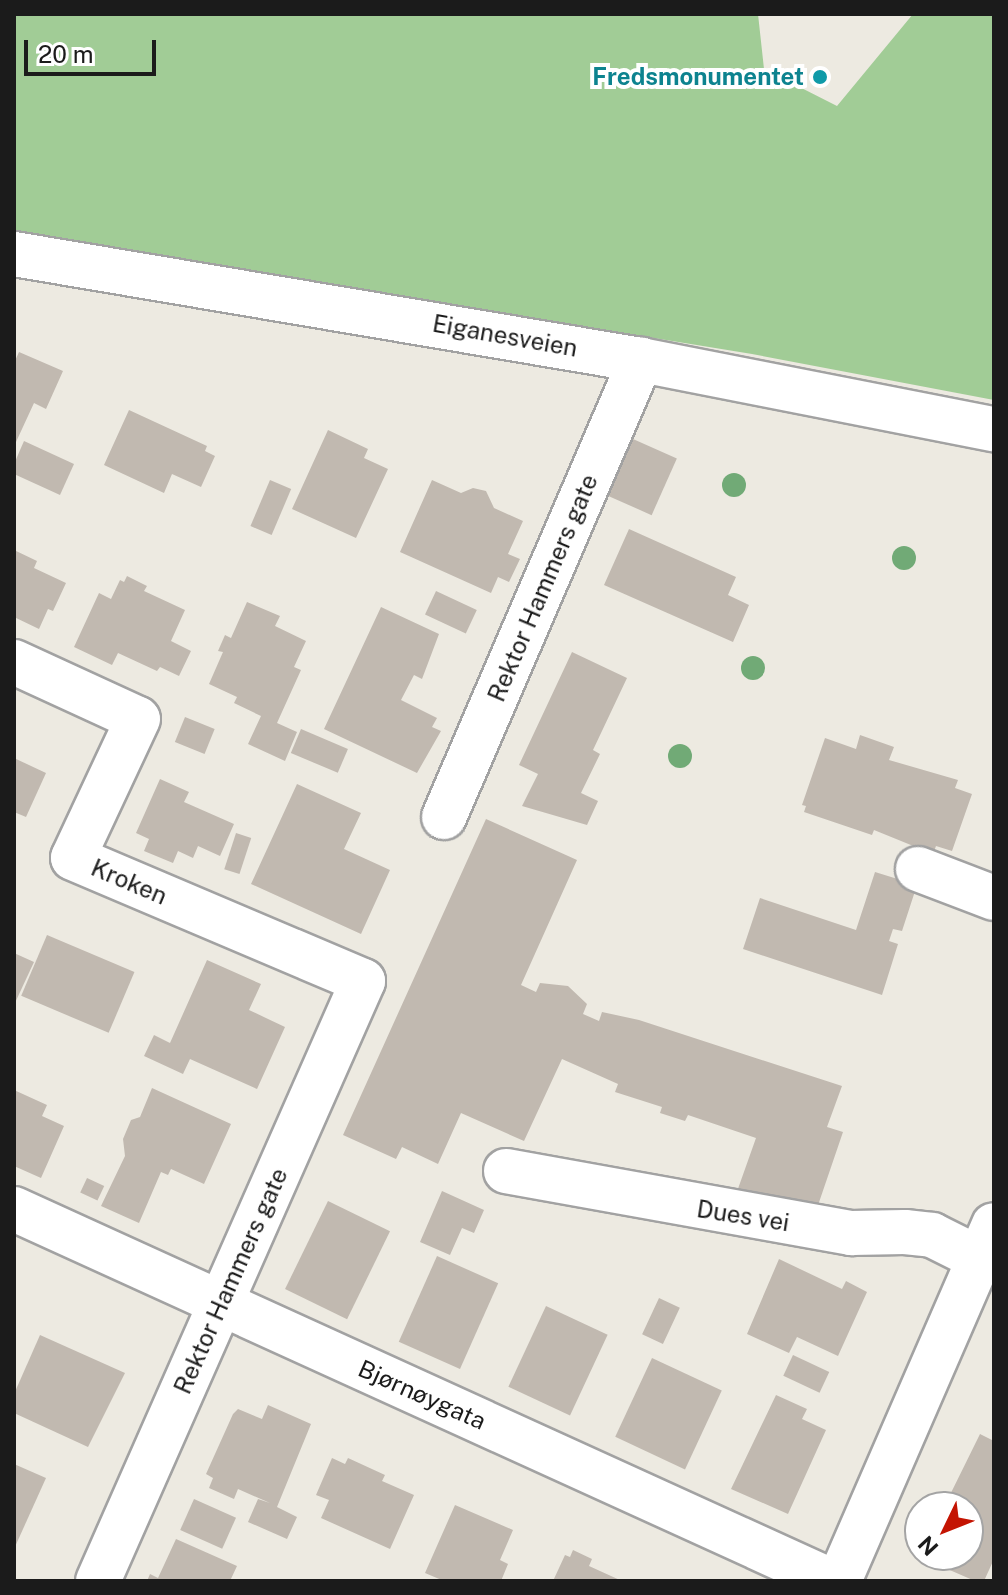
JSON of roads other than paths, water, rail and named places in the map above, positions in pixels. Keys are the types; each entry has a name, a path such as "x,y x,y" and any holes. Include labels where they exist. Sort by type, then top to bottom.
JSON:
{"street":[{"name":"Eiganesveien","path":"14,254 641,360 994,429"},
{"name":"Rektor Hammers gate","path":"444,817 641,360"},
{"name":"Kroken","path":"14,662 138,719 73,858 363,981"},
{"path":"918,869 994,898"},
{"name":"Rektor Hammers gate","path":"98,1581 363,981"},
{"name":"Dues vei","path":"506,1171 851,1233 932,1235 986,1241 839,1581"},
{"name":"Bjørnøygata","path":"14,1209 831,1581"}],"place":[{"name":"Fredsmonumentet","path":"820,77"}]}
